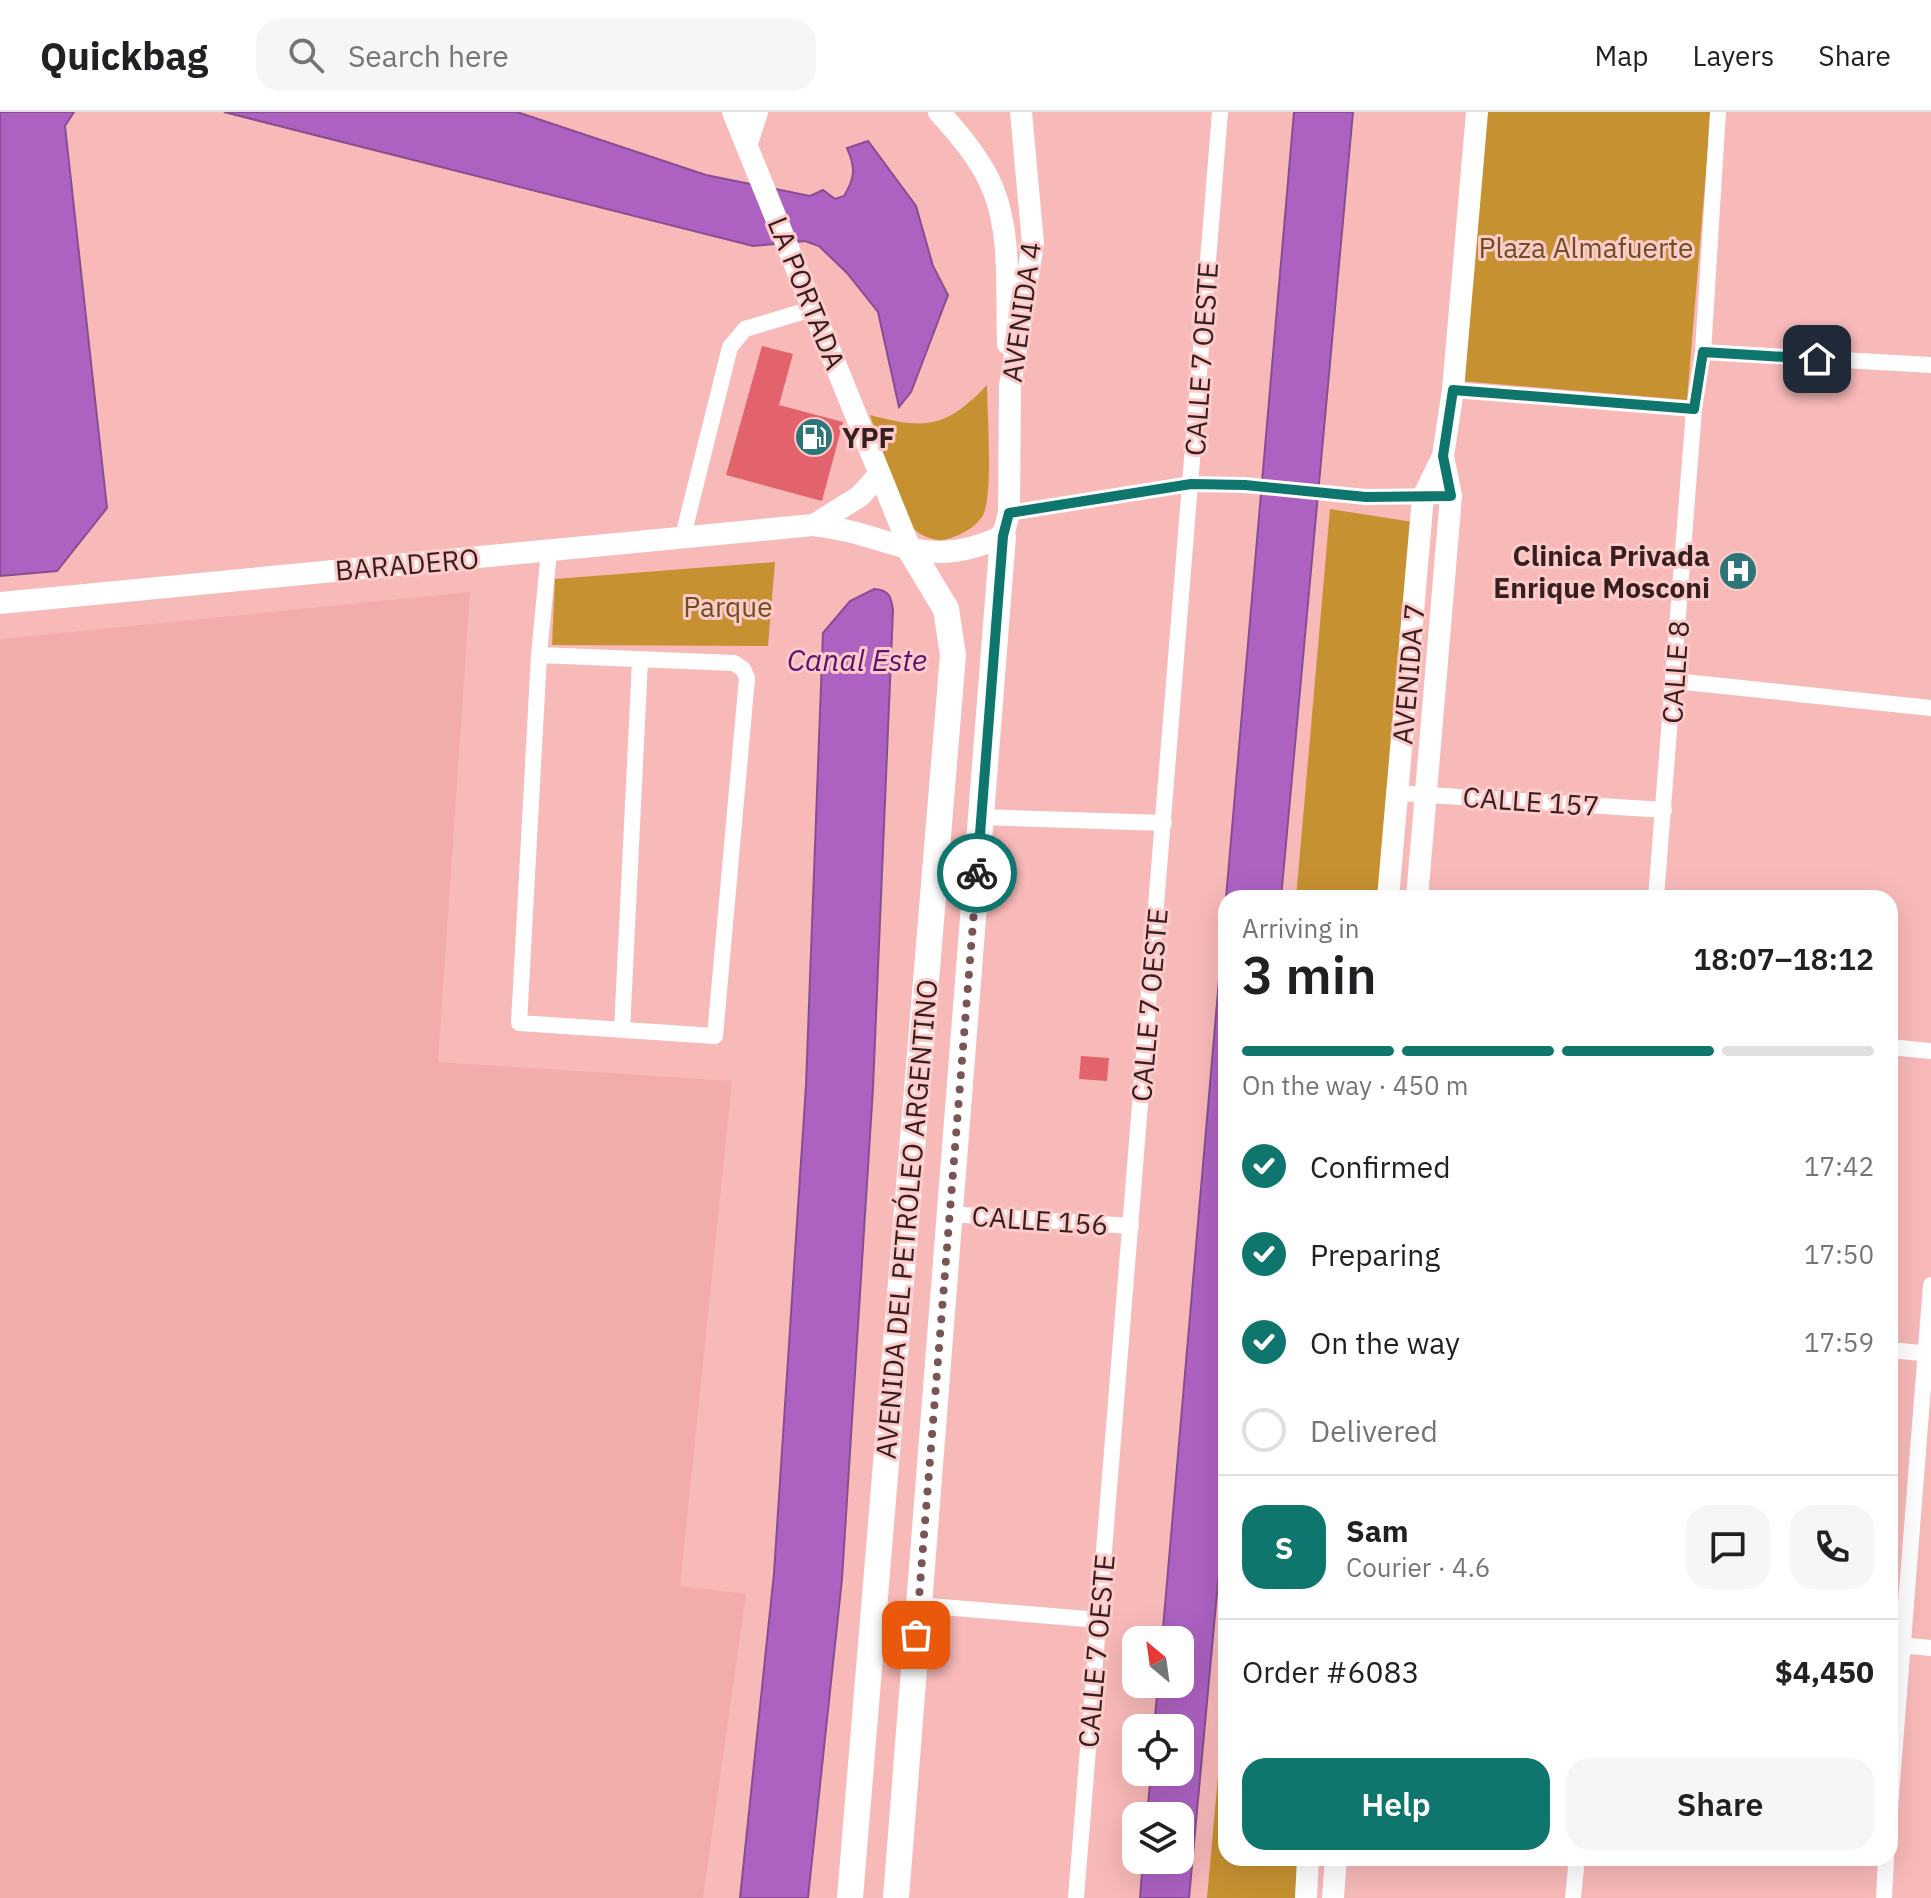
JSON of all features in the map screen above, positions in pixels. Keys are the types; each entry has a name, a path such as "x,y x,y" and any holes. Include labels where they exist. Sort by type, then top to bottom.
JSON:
{"main road":[{"name":"LA PORTADA","path":"733,112 911,551"},
{"path":"747,143 757,112"},
{"path":"940,112 950,112"},
{"path":"940,112 978,160 994,190 1003,229 1010,386"},
{"name":"AVENIDA 4","path":"1006,525 1010,386 1033,244 1021,112"},
{"name":"AVENIDA 7","path":"1389,890 1423,497 1443,456 1453,390 1477,112"},
{"name":"AVENIDA 7","path":"1418,890 1451,496 1443,456"},
{"name":"BARADERO","path":"813,525 860,496 879,475"},
{"name":"BARADERO","path":"0,603 813,525 847,529 911,551 937,554 957,552 1006,525"},
{"name":"AVENIDA DEL PETRÓLEO ARGENTINO","path":"896,1898 1006,525"},
{"name":"AVENIDA DEL PETRÓLEO ARGENTINO","path":"850,1898 953,655 946,609 911,551"},
{"path":"1306,1898 1308,1866"},
{"path":"1333,1898 1335,1866"}],"street":[{"name":"CALLE 7 OESTE","path":"1076,1898 1220,112"},
{"name":"CALLE 8","path":"1657,890 1694,409 1703,352 1718,112"},
{"path":"683,536 730,347 745,329 812,309"},
{"path":"1703,352 1931,365"},
{"path":"1453,390 1694,409"},
{"path":"1006,525 1191,484 1245,485 1366,497 1451,496"},
{"path":"539,655 734,663 743,669 747,678 715,1036 519,1023 539,655 549,551"},
{"path":"622,1030 640,661"},
{"path":"1675,681 1931,708"},
{"name":"CALLE 157","path":"1398,793 1664,810"},
{"path":"981,817 1164,823"},
{"path":"1898,1048 1931,1051"},
{"name":"CALLE 156","path":"949,1214 1131,1226"},
{"path":"1898,1626 1928,1354 1931,1285"},
{"path":"1898,1351 1928,1354"},
{"path":"918,1605 1099,1620"},
{"path":"1898,1644 1931,1648"},
{"path":"1573,1898 1576,1866"},
{"path":"1884,1898 1886,1866"}],"shaded area":[{"path":"470,592 438,1062 732,1081 680,1586 746,1594 703,1898 0,1898 0,639"}],"green space":[{"name":"Plaza Almafuerte","path":"1484,112 1711,112 1687,400 1460,381"},
{"path":"987,385 989,474 986,507 982,517 968,530 945,540 927,537 907,523 870,415 906,423 934,422 959,410"},
{"path":"1330,509 1413,522 1382,890 1297,890"},
{"name":"Parque","path":"775,562 768,646 552,645 555,579"},
{"path":"1218,1776 1218,1866 1298,1866 1295,1898 1207,1898"}],"water":[{"path":"0,112 74,112 65,126 107,508 57,571 0,576"},
{"path":"224,112 517,112 706,175 810,196 823,190 835,199 844,196 852,178 852,161 847,148 868,141 916,206 933,266 948,295 911,392 899,407 878,312 847,273 819,246 805,241 753,246"},
{"path":"1294,112 1353,112 1282,890 1227,890"},
{"name":"Canal Este","path":"874,589 888,595 893,610 873,1088 842,1579 808,1898 740,1898 774,1573 806,1085 823,633 850,601"},
{"path":"1218,992 1218,1582 1194,1844 1194,1802 1148,1802 1150,1786 1194,1786 1194,1714 1155,1714 1157,1698 1194,1698 1194,1626 1163,1626"},
{"path":"1142,1874 1191,1874 1189,1898 1140,1898"}],"building":[{"path":"762,346 793,354 779,405 843,422 822,501 726,475"},
{"path":"1081,1056 1109,1058 1107,1081 1079,1079"}],"way so far":[{"path":"916,1635 977,873"}],"place":[{"name":"YPF","path":"814,437"},
{"name":"Clinica Privada Enrique Mosconi","path":"1738,571"}],"route":[{"path":"977,873 1003,536 1009,513 1191,484 1245,485 1366,497 1451,496 1443,456 1453,390 1694,409 1703,352 1817,359"}]}
